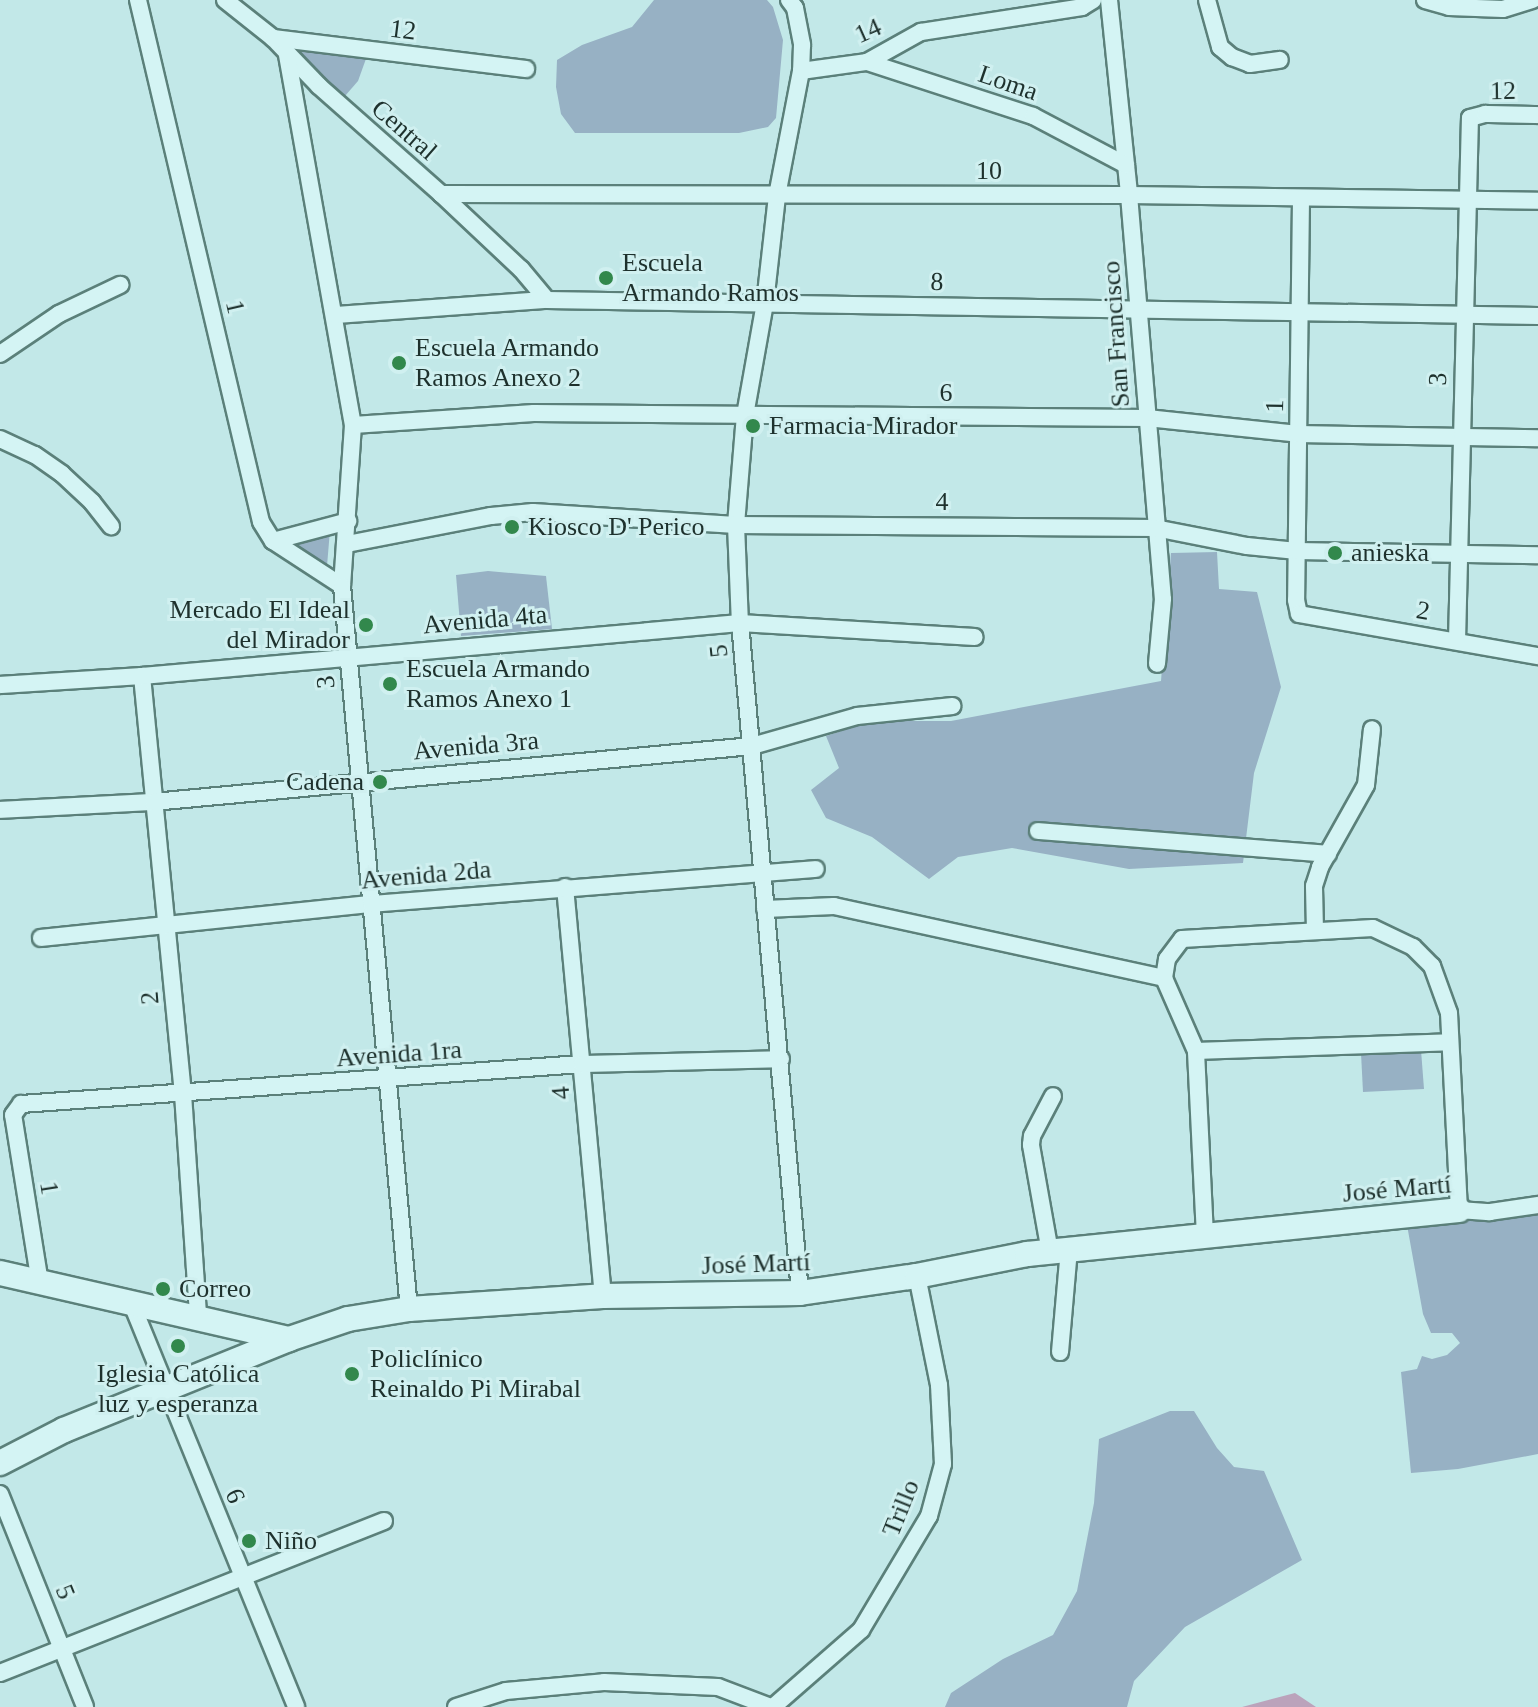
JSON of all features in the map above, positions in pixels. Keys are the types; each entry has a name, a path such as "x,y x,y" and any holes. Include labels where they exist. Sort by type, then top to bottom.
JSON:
{"street":[{"name":"1","path":"138,0 261,522 273,541"},
{"name":"Central","path":"225,0 273,38 287,55 441,194 521,269 547,300"},
{"name":"14","path":"801,71 867,62 921,32 1082,7 1093,0"},
{"name":"San Francisco","path":"1109,0 1129,195 1163,599 1157,664"},
{"path":"1207,0 1220,47 1232,57 1250,64 1280,60"},
{"path":"1425,0 1449,7 1503,9 1533,0"},
{"name":"5","path":"792,4 802,45 801,71 777,196 765,303 745,415 736,525 740,623 800,1293"},
{"name":"12","path":"273,38 526,69"},
{"name":"3","path":"287,55 336,315 353,425 342,586 385,1079 409,1309"},
{"name":"Loma","path":"867,62 1033,116 1126,165"},
{"name":"12","path":"1470,118 1485,114 1538,115"},
{"name":"3","path":"1457,641 1465,199 1470,118"},
{"name":"10","path":"441,194 1129,195 1538,201"},
{"name":"1","path":"1299,614 1296,600 1301,199"},
{"path":"0,354 59,314 120,285"},
{"name":"8","path":"336,315 547,300 1538,316"},
{"name":"6","path":"353,425 534,413 1147,418 1298,434 1538,438"},
{"path":"0,439 35,455 62,474 92,502 111,526"},
{"name":"4","path":"347,544 491,516 533,512 736,525 1155,528 1247,546 1297,551 1538,555"},
{"path":"273,541 348,521"},
{"path":"273,541 342,586"},
{"name":"2","path":"1299,614 1538,656"},
{"name":"Avenida 4ta","path":"0,685 142,676 740,623 975,637"},
{"name":"2","path":"142,676 183,1094 198,1316"},
{"name":"Avenida 3ra","path":"0,810 153,802 358,780 752,746 857,716 952,706"},
{"path":"1315,931 1314,886 1366,785 1372,729"},
{"path":"1038,831 1273,847 1328,854"},
{"name":"Avenida 2da","path":"41,938 371,904 816,869"},
{"name":"4","path":"565,887 603,1296"},
{"path":"765,909 834,906 1164,978"},
{"path":"1205,1236 1196,1051 1164,978 1167,959 1182,939 1373,928 1413,947 1432,966 1449,1013 1459,1210"},
{"path":"1196,1051 1449,1042"},
{"name":"Avenida 1ra","path":"21,1104 582,1064 781,1059"},
{"path":"1053,1096 1032,1136 1031,1145 1060,1251 1060,1352"},
{"name":"1","path":"21,1104 13,1115 40,1283"},
{"name":"José Martí","path":"0,1463 64,1430 289,1339 348,1319 409,1309 603,1296 800,1293 1060,1251 1459,1210 1490,1212 1538,1205"},
{"path":"0,1273 289,1339"},
{"name":"Trillo","path":"772,1707 861,1630 929,1516 943,1464 939,1385 917,1276"},
{"name":"6","path":"131,1302 296,1707"},
{"name":"5","path":"0,1494 85,1707"},
{"path":"0,1673 384,1521"},
{"path":"456,1707 506,1691 604,1682 718,1687 772,1707"}],"shaded area":[{"path":"654,0 767,0 773,7 783,40 776,118 768,127 739,133 575,133 561,114 556,87 557,60 582,45 632,27"},
{"path":"304,47 367,56 358,81 345,96 298,58"},
{"path":"330,530 327,566 291,542"},
{"path":"1217,552 1219,589 1257,592 1281,687 1254,773 1243,863 1129,869 1012,848 958,857 929,879 872,837 826,818 811,790 839,768 826,736 872,721 951,721 1161,681 1171,553"},
{"path":"488,571 546,576 552,629 461,636 456,575"},
{"path":"1421,1050 1424,1089 1363,1092 1361,1053"},
{"path":"1490,1212 1538,1215 1538,1454 1458,1469 1411,1473 1401,1372 1417,1369 1422,1356 1432,1359 1447,1355 1460,1343 1452,1333 1431,1333 1423,1314 1407,1225"},
{"path":"1170,1411 1194,1411 1217,1448 1234,1467 1264,1471 1302,1560 1185,1627 1134,1681 1127,1707 945,1707 951,1693 1003,1659 1053,1635 1077,1591 1094,1503 1099,1439"},
{"path":"1295,1693 1316,1707 1242,1707"}],"place":[{"name":"Escuela Armando Ramos","path":"606,278"},
{"name":"Escuela Armando Ramos Anexo 2","path":"399,363"},
{"name":"Farmacia Mirador","path":"753,426"},
{"name":"Kiosco D' Perico","path":"512,527"},
{"name":"anieska","path":"1335,553"},
{"name":"Mercado El Ideal del Mirador","path":"366,625"},
{"name":"Escuela Armando Ramos Anexo 1","path":"390,684"},
{"name":"Cadena","path":"380,782"},
{"name":"Correo","path":"163,1289"},
{"name":"Iglesia Católica luz y esperanza","path":"178,1346"},
{"name":"Policlínico Reinaldo Pi Mirabal","path":"352,1374"},
{"name":"Niño","path":"249,1541"}]}
